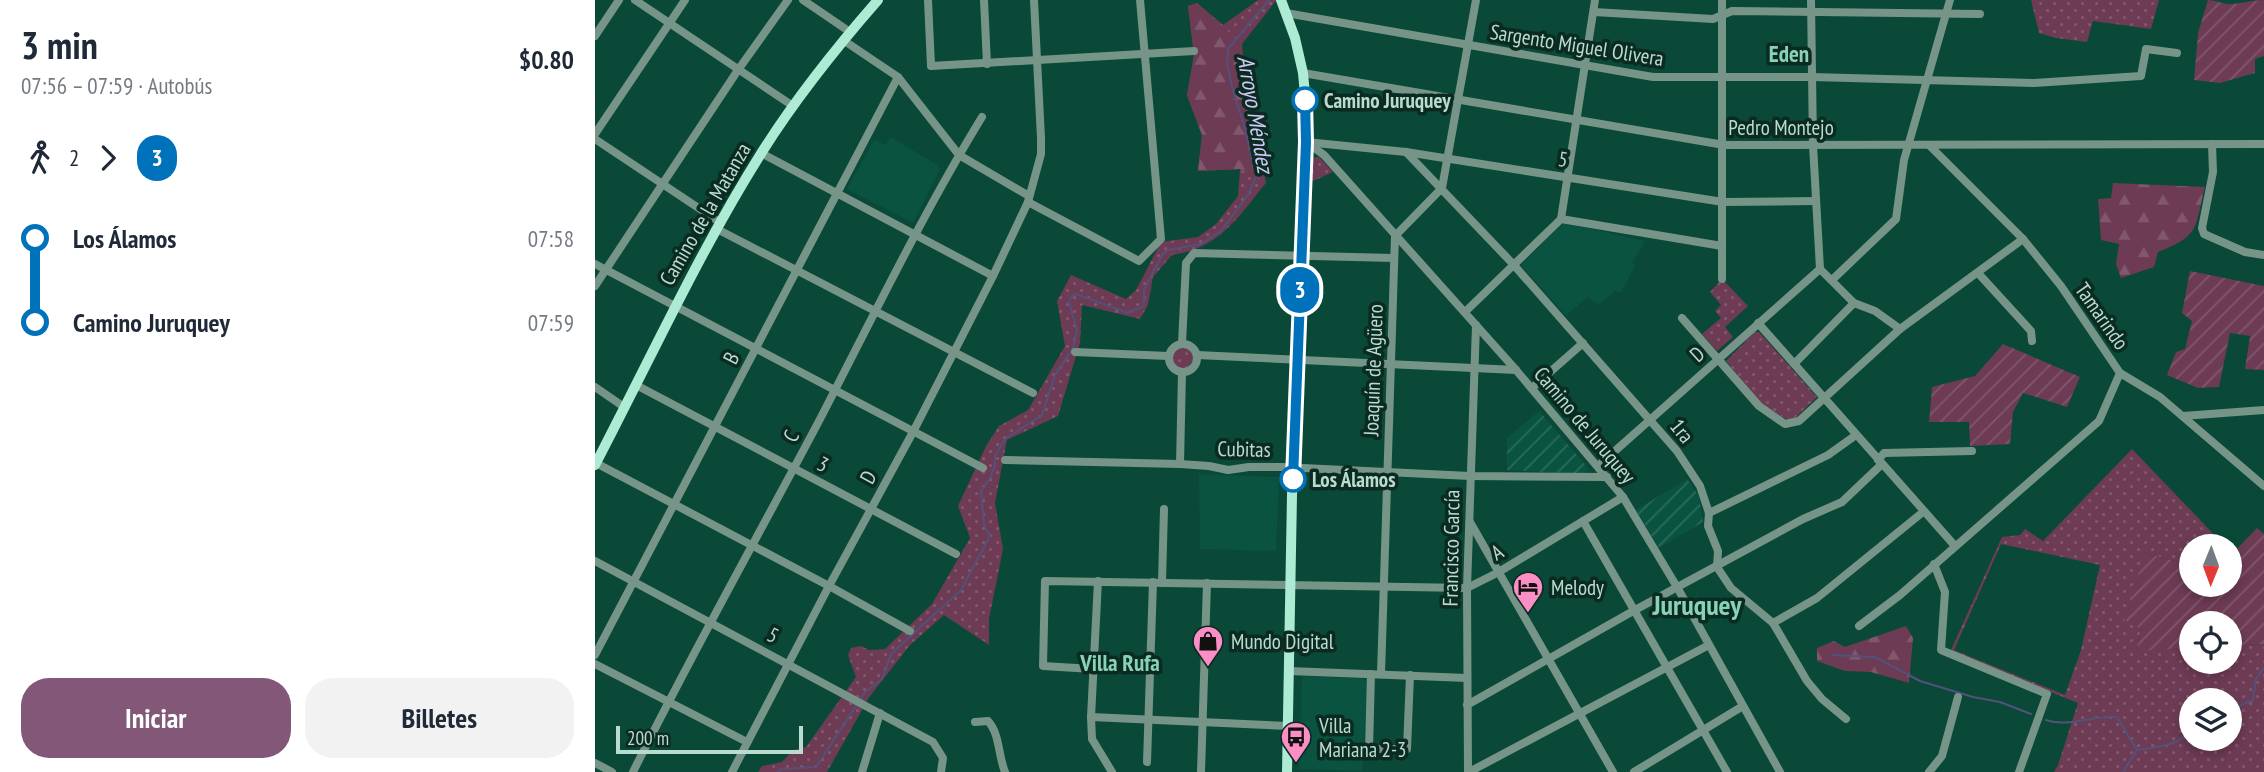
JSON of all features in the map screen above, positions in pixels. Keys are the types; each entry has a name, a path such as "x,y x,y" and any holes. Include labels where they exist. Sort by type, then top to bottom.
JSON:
{"main road":[{"name":"Camino de la Matanza","path":"595,464 598,450 624,407 675,306 761,153 793,106 878,0"},
{"path":"1281,0 1303,73 1306,142 1293,468 1287,772"}],"street":[{"path":"595,36 619,0"},
{"path":"635,0 793,106"},
{"path":"595,134 685,0"},
{"path":"595,286 738,70 788,0"},
{"path":"803,0 898,77 959,155 1029,199 1139,261 1161,239 1140,0"},
{"path":"927,0 931,66 1194,51"},
{"path":"984,0 988,64"},
{"path":"1029,199 1041,154 1034,0"},
{"path":"1395,236 1442,188 1476,0"},
{"path":"1465,312 1561,219 1587,66 1595,0"},
{"path":"1722,0 1722,279"},
{"path":"1811,0 1813,145 1820,268 1854,303 1875,311 1900,329"},
{"path":"1832,280 1896,219 1904,160 1950,0"},
{"path":"1594,12 1713,19 1732,10 1980,13"},
{"name":"Sargento Miguel Olivera","path":"1286,13 1653,78 1812,77 2034,83 2141,76 2146,49 2177,53"},
{"name":"Pedro Montejo","path":"1303,73 1724,145 2264,144"},
{"name":"B","path":"595,655 898,77"},
{"name":"C","path":"633,772 916,235 982,117"},
{"path":"595,139 719,226 876,312 1034,393"},
{"name":"5","path":"1306,142 1448,158 1723,202 1816,201"},
{"name":"Camino de Juruquey","path":"1306,142 1324,155 1465,312 1623,497 1677,587 1780,772"},
{"path":"2212,144 2213,172 2202,228 2204,234 2245,252 2264,255"},
{"name":"Tamarindo","path":"1930,146 2023,239 2061,286 2120,373 2161,397 2264,486"},
{"name":"1ra","path":"1406,152 1513,264 1677,451 1700,486 1709,513 1708,526 1718,551 1717,567 1731,588 1773,623 1807,681 1822,699 1846,719"},
{"path":"761,153 993,276"},
{"name":"D","path":"731,772 955,353 1029,199"},
{"path":"1561,219 1722,246"},
{"name":"Joaquín de Agüero","path":"1381,674 1395,236"},
{"path":"1682,318 1759,407 1784,424 1799,421 1900,329 2023,239"},
{"path":"1182,343 1186,262 1194,253 1395,258"},
{"path":"595,264 983,468"},
{"name":"D","path":"1598,466 1820,268"},
{"path":"1978,273 2031,331 2032,341"},
{"path":"1794,364 1854,303"},
{"path":"1758,323 1955,546"},
{"name":"Francisco García","path":"1468,772 1467,588 1476,325"},
{"path":"1182,343 1193,348 1197,355 1192,369 1182,372 1170,365 1168,356 1174,346 1182,343"},
{"path":"1532,388 1583,343"},
{"path":"1075,352 1168,356"},
{"path":"1197,355 1516,370"},
{"path":"1180,464 1182,372"},
{"path":"1859,626 1900,595 2099,421 2120,373"},
{"name":"3","path":"636,385 956,554"},
{"path":"595,387 624,407"},
{"path":"2183,416 2264,410"},
{"path":"1709,513 1828,455 1856,435"},
{"path":"1467,705 1677,587 1803,519 1842,502 1880,462 1884,453 1972,451"},
{"name":"Cubitas","path":"1005,460 1180,464 1228,470 1249,467 1607,477"},
{"path":"595,464 675,504 910,631"},
{"name":"A","path":"1093,668 1043,666 1045,581 1467,588 1497,573 1623,497"},
{"path":"1147,761 1164,509"},
{"path":"1773,623 1817,598 1923,512"},
{"path":"1583,522 1727,772"},
{"path":"1470,523 1613,772"},
{"name":"5","path":"595,561 790,663 933,742 943,758 941,772"},
{"path":"1934,564 1945,592 1941,650 2047,694 2019,772"},
{"path":"1098,581 1092,739 1112,772"},
{"path":"1201,772 1207,583"},
{"path":"1468,772 1709,645"},
{"path":"595,664 747,743"},
{"path":"1289,671 1467,678"},
{"path":"1371,674 1369,749 1407,749 1410,675"},
{"path":"1929,772 1942,756 1958,697"},
{"path":"1635,772 1744,706"},
{"path":"862,772 880,713"},
{"path":"1091,717 1288,726"},
{"path":"975,722 988,721 995,729 999,757 1005,772"},
{"path":"595,763 612,772"}],"shaded area":[{"path":"891,137 940,169 913,223 847,189 874,140 885,145"},
{"path":"1563,223 1645,241 1632,263 1635,266 1621,293 1615,291 1599,305 1587,297 1566,316 1521,265"},
{"path":"1539,411 1589,469 1584,474 1507,470 1507,438"},
{"path":"1199,474 1279,477 1276,551 1200,549"},
{"path":"1687,479 1699,496 1703,522 1659,548 1636,510"},
{"path":"1302,676 1368,679 1362,771 1299,769"}],"green space":[{"path":"1258,0 1280,0 1275,2 1242,44 1245,98 1266,183 1215,239 1188,252 1172,255 1153,277 1148,305 1140,319 1082,305 1080,343 1058,416 1007,440 995,503 1003,549 989,619 989,645 944,615 910,645 870,696 827,772 758,772 762,766 782,762 793,750 806,747 856,677 848,655 851,648 861,646 869,650 885,649 932,604 970,538 958,506 986,446 999,426 1028,410 1065,346 1057,301 1071,275 1126,299 1136,290 1161,242 1198,237 1216,224 1238,196 1240,169 1198,171 1202,135 1187,95 1194,55 1188,6 1197,3 1223,25"},
{"path":"2031,0 2159,0 2151,29 2093,21 2087,42 2039,33"},
{"path":"2208,0 2229,4 2264,0 2264,56 2255,59 2255,73 2220,83 2194,80 2198,33"},
{"path":"1197,3 1242,44 1245,98 1266,183 1241,169 1198,171 1202,135 1187,95 1194,55 1188,6"},
{"path":"1319,157 1333,172 1311,182 1311,161"},
{"path":"2113,183 2205,187 2197,222 2189,235 2158,252 2154,267 2121,278 2116,264 2119,244 2101,240 2098,199 2111,198"},
{"path":"2190,271 2264,286 2264,370 2245,369 2250,336 2230,333 2219,387 2198,388 2167,375 2176,352 2185,349 2192,321 2182,313"},
{"path":"1722,279 1748,306 1725,327 1733,337 1717,351 1702,334 1721,318 1715,311 1721,305 1710,292"},
{"path":"1755,332 1759,332 1817,397 1794,419 1788,420 1761,404 1726,361"},
{"path":"2003,344 2080,377 2067,407 2023,393 2013,412 2010,444 1970,446 1969,422 1929,422 1932,387 1975,376"},
{"path":"1182,346 1190,349 1193,357 1190,365 1182,368 1174,365 1171,357 1174,349"},
{"path":"2132,449 2213,534 2179,534 2179,562 2145,553 2141,629 2136,650 2179,648 2179,674 2242,674 2242,645 2264,644 2264,772 2054,772 2078,703 1951,650 2002,537 2020,535 2025,529 2043,541","holes":["2001,544 2100,565 2081,650 2065,695 1954,650"]},
{"path":"2257,528 2264,534 2264,644 2242,645 2242,611 2179,611 2179,649 2136,651 2141,629 2124,620 2145,553 2179,562 2179,597 2242,597 2242,544"},
{"path":"1906,626 1913,638 1909,683 1871,672 1845,671 1817,661 1817,648 1834,641 1845,647"}],"waterway":[{"name":"Arroyo Méndez","path":"859,701 865,692 882,679 891,654 961,590 990,536 984,525 981,491 990,478 995,466 995,456 1005,439 1042,415 1055,375 1073,348 1077,330 1069,303 1071,297 1076,294 1128,313 1144,306 1144,290 1162,255 1168,250 1201,244 1221,231 1248,195 1256,177 1233,91 1227,63 1228,49 1269,0"},
{"path":"1832,655 1875,657 1920,681 2000,702 2031,714"},
{"path":"2242,705 2253,700 2256,679 2264,668"},
{"name":"Arroyo Méndez","path":"778,772 781,769 816,767 856,706"},
{"path":"2046,720 2063,723 2117,717 2137,750"},
{"path":"2123,772 2137,750 2159,747 2179,740"}],"bus line":[{"name":"3","path":"1293,479 1306,142 1305,100"}],"place":[{"name":"Camino Juruquey","path":"1305,100"},
{"name":"Los Álamos","path":"1293,479"},
{"name":"Melody","path":"1528,614"},
{"name":"Mundo Digital","path":"1208,668"},
{"name":"Villa Mariana 2-3","path":"1296,764"}],"district":[{"name":"Eden","path":"1789,53"},
{"name":"Juruquey","path":"1697,604"},
{"name":"Villa Rufa","path":"1120,662"}]}
